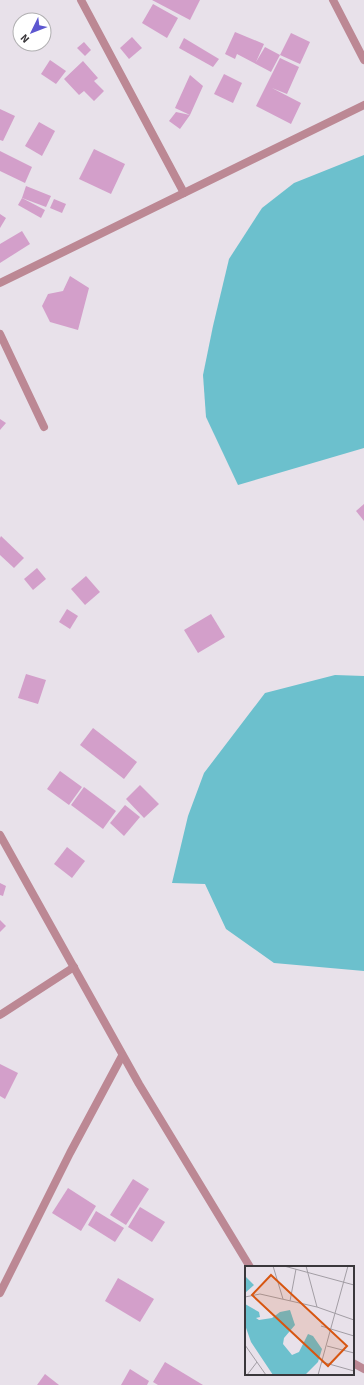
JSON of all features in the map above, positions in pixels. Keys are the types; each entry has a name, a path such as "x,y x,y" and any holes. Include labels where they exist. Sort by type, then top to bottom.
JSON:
{"street":[{"path":"81,0 184,193"},
{"path":"333,0 364,60"},
{"path":"0,283 364,105"},
{"path":"0,334 44,428"},
{"path":"0,835 122,1056 249,1266"},
{"path":"0,1015 74,967"},
{"path":"0,1293 70,1153 122,1056"},
{"path":"354,1364 364,1369"}],"water":[{"path":"364,155 364,448 238,485 206,417 203,375 229,259 262,208 294,183"},
{"path":"335,675 364,676 364,971 274,963 226,929 205,884 172,883 188,816 204,773 265,693"}],"building":[{"path":"152,0 200,0 190,20"},
{"path":"153,4 178,18 167,38 142,23"},
{"path":"235,32 264,44 256,62 265,47 280,55 271,72 237,54 235,59 225,54"},
{"path":"291,33 310,42 300,64 280,55"},
{"path":"132,37 142,48 129,59 120,48"},
{"path":"184,38 219,59 213,67 179,48"},
{"path":"84,42 91,50 85,56 77,48"},
{"path":"280,58 299,67 287,94 272,88 301,103 291,124 256,106"},
{"path":"50,60 66,71 56,84 41,74"},
{"path":"83,61 98,78 94,81 104,91 94,101 84,91 79,95 64,79"},
{"path":"224,74 242,83 233,103 214,94"},
{"path":"190,75 203,86 190,115 175,108"},
{"path":"0,109 15,116 3,141 0,140"},
{"path":"176,112 190,115 180,129 169,121"},
{"path":"39,122 55,131 42,156 25,146"},
{"path":"94,149 125,164 111,194 79,179"},
{"path":"0,151 32,167 25,183 0,171"},
{"path":"26,186 51,196 46,207 22,198"},
{"path":"22,198 45,210 41,218 18,205"},
{"path":"54,199 66,204 62,213 50,208"},
{"path":"0,214 6,218 0,228"},
{"path":"22,231 30,244 0,263 0,244"},
{"path":"70,276 89,288 78,330 50,322 42,306 48,294 63,291"},
{"path":"0,419 6,423 0,430"},
{"path":"364,504 364,521 356,511"},
{"path":"1,536 24,558 14,568 0,555"},
{"path":"37,568 46,579 33,590 24,579"},
{"path":"86,576 100,592 85,605 71,589"},
{"path":"67,609 78,616 70,629 59,622"},
{"path":"211,614 225,637 198,653 184,630"},
{"path":"26,674 46,680 38,704 18,698"},
{"path":"93,728 137,762 124,779 80,745"},
{"path":"60,771 82,787 69,805 47,789"},
{"path":"140,785 159,804 144,818 126,799"},
{"path":"84,787 116,811 103,829 71,805"},
{"path":"125,805 140,817 124,836 110,823"},
{"path":"67,847 85,861 72,878 54,864"},
{"path":"0,883 6,886 3,896 0,895"},
{"path":"0,920 6,926 0,932"},
{"path":"0,1064 18,1073 5,1099 0,1096"},
{"path":"133,1179 149,1189 126,1225 110,1215"},
{"path":"68,1188 96,1206 81,1231 52,1213"},
{"path":"140,1207 165,1222 152,1242 128,1227"},
{"path":"96,1211 124,1228 115,1242 88,1225"},
{"path":"118,1278 154,1299 140,1322 105,1301"},
{"path":"165,1362 203,1385 158,1385 153,1382"},
{"path":"130,1369 149,1381 147,1385 121,1385"},
{"path":"45,1374 59,1385 37,1385"}]}
